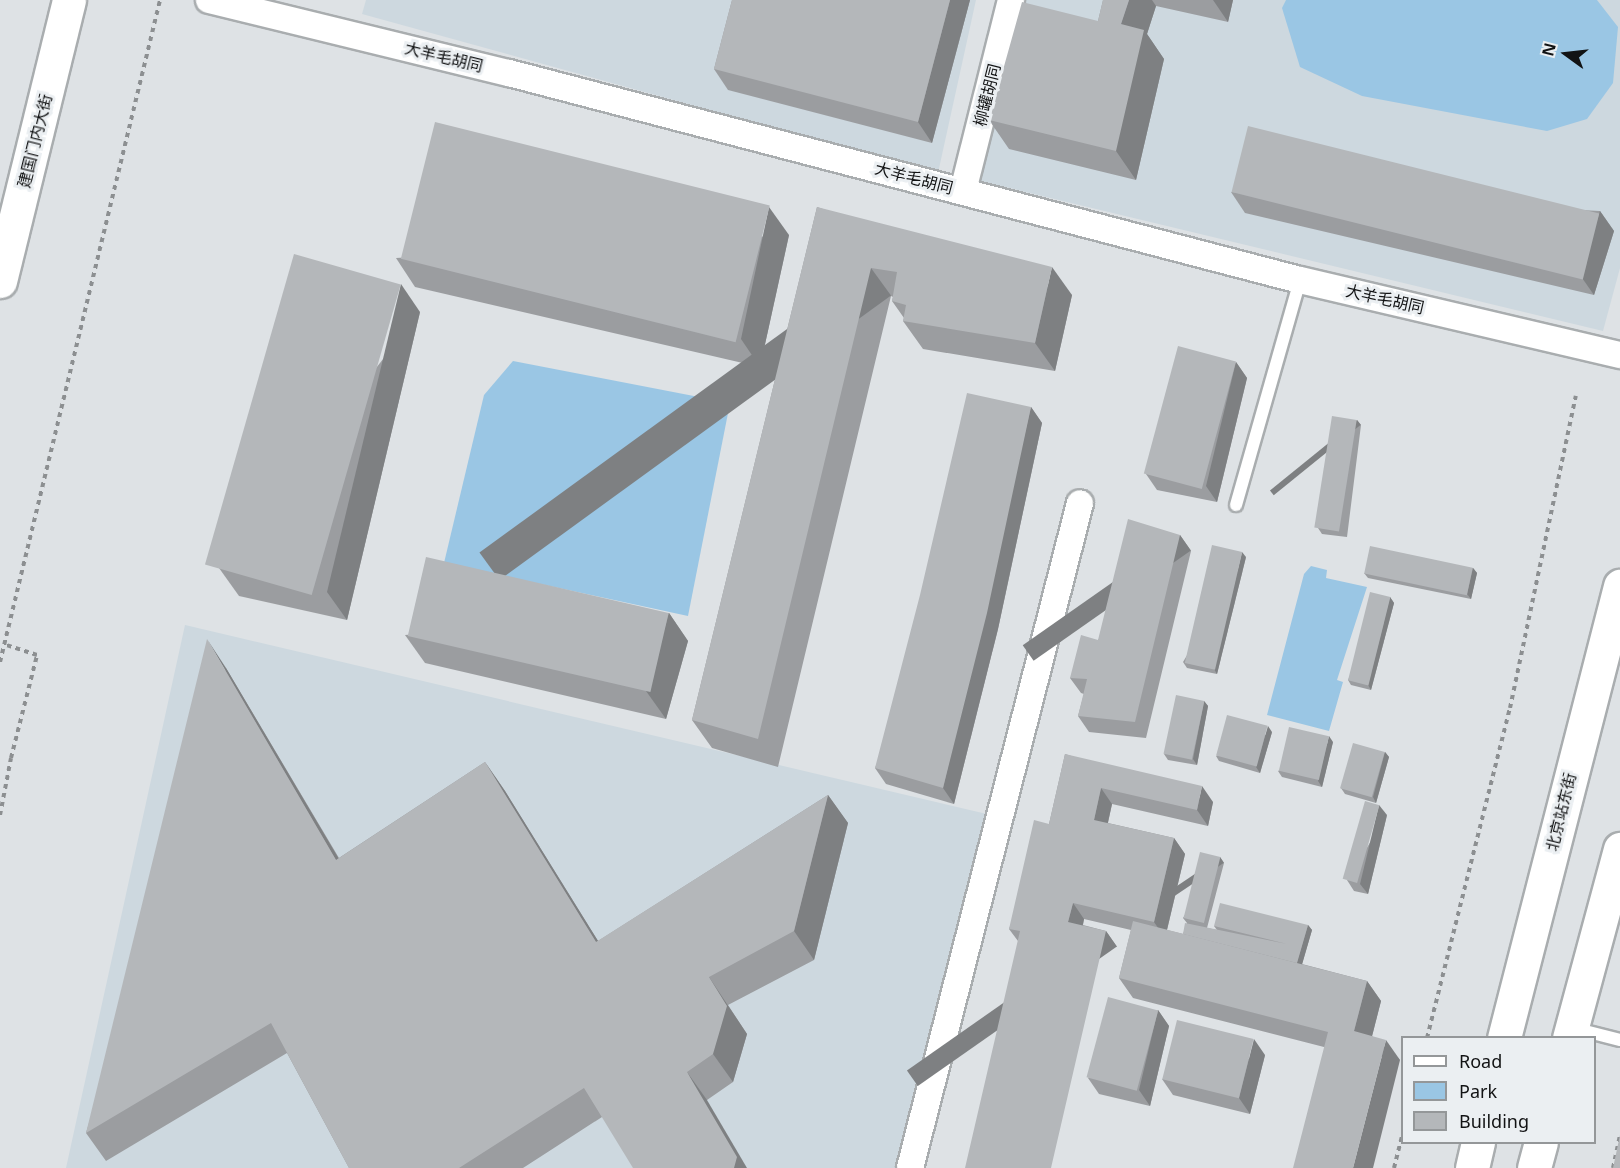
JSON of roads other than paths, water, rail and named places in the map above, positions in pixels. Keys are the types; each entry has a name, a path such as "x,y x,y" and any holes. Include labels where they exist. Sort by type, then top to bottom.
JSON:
{"main road":[{"name":"建国门内大街","path":"0,281 69,0"},
{"name":"北京站东街","path":"1505,1036 1620,586"},
{"path":"1571,1033 1613,907 1620,849"},
{"path":"1472,1168 1478,1144"},
{"path":"1534,1168 1541,1144"}],"street":[{"name":"大羊毛胡同","path":"209,0 509,73 1300,280 1620,355"},
{"name":"柳罐胡同","path":"963,191 1011,0"},
{"path":"909,1168 1080,503"}],"lane":[{"path":"1236,506 1300,280"},
{"path":"1571,1033 1592,1036"},
{"path":"1596,1037 1620,1040"}]}
